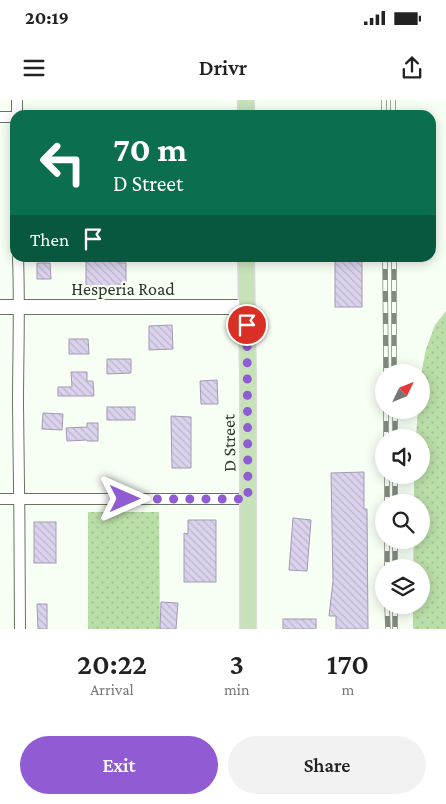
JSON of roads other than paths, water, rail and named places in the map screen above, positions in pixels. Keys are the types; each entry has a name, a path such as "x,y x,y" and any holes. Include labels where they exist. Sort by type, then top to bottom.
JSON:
{"main road":[{"name":"D Street","path":"246,262 248,629"},
{"name":"Hesperia Road","path":"0,308 246,307"}],"street":[{"path":"18,262 20,308 18,404 20,629"},
{"path":"0,499 248,499"}],"railway":[{"path":"384,100 384,110"},
{"path":"393,100 393,110"},
{"path":"385,262 386,364"},
{"path":"394,262 394,364"},
{"path":"386,419 386,429"},
{"path":"395,419 395,429"},
{"path":"387,484 387,494"},
{"path":"395,484 395,494"},
{"path":"387,549 387,559"},
{"path":"395,549 395,559"},
{"path":"387,614 388,629"},
{"path":"395,614 395,629"}]}
